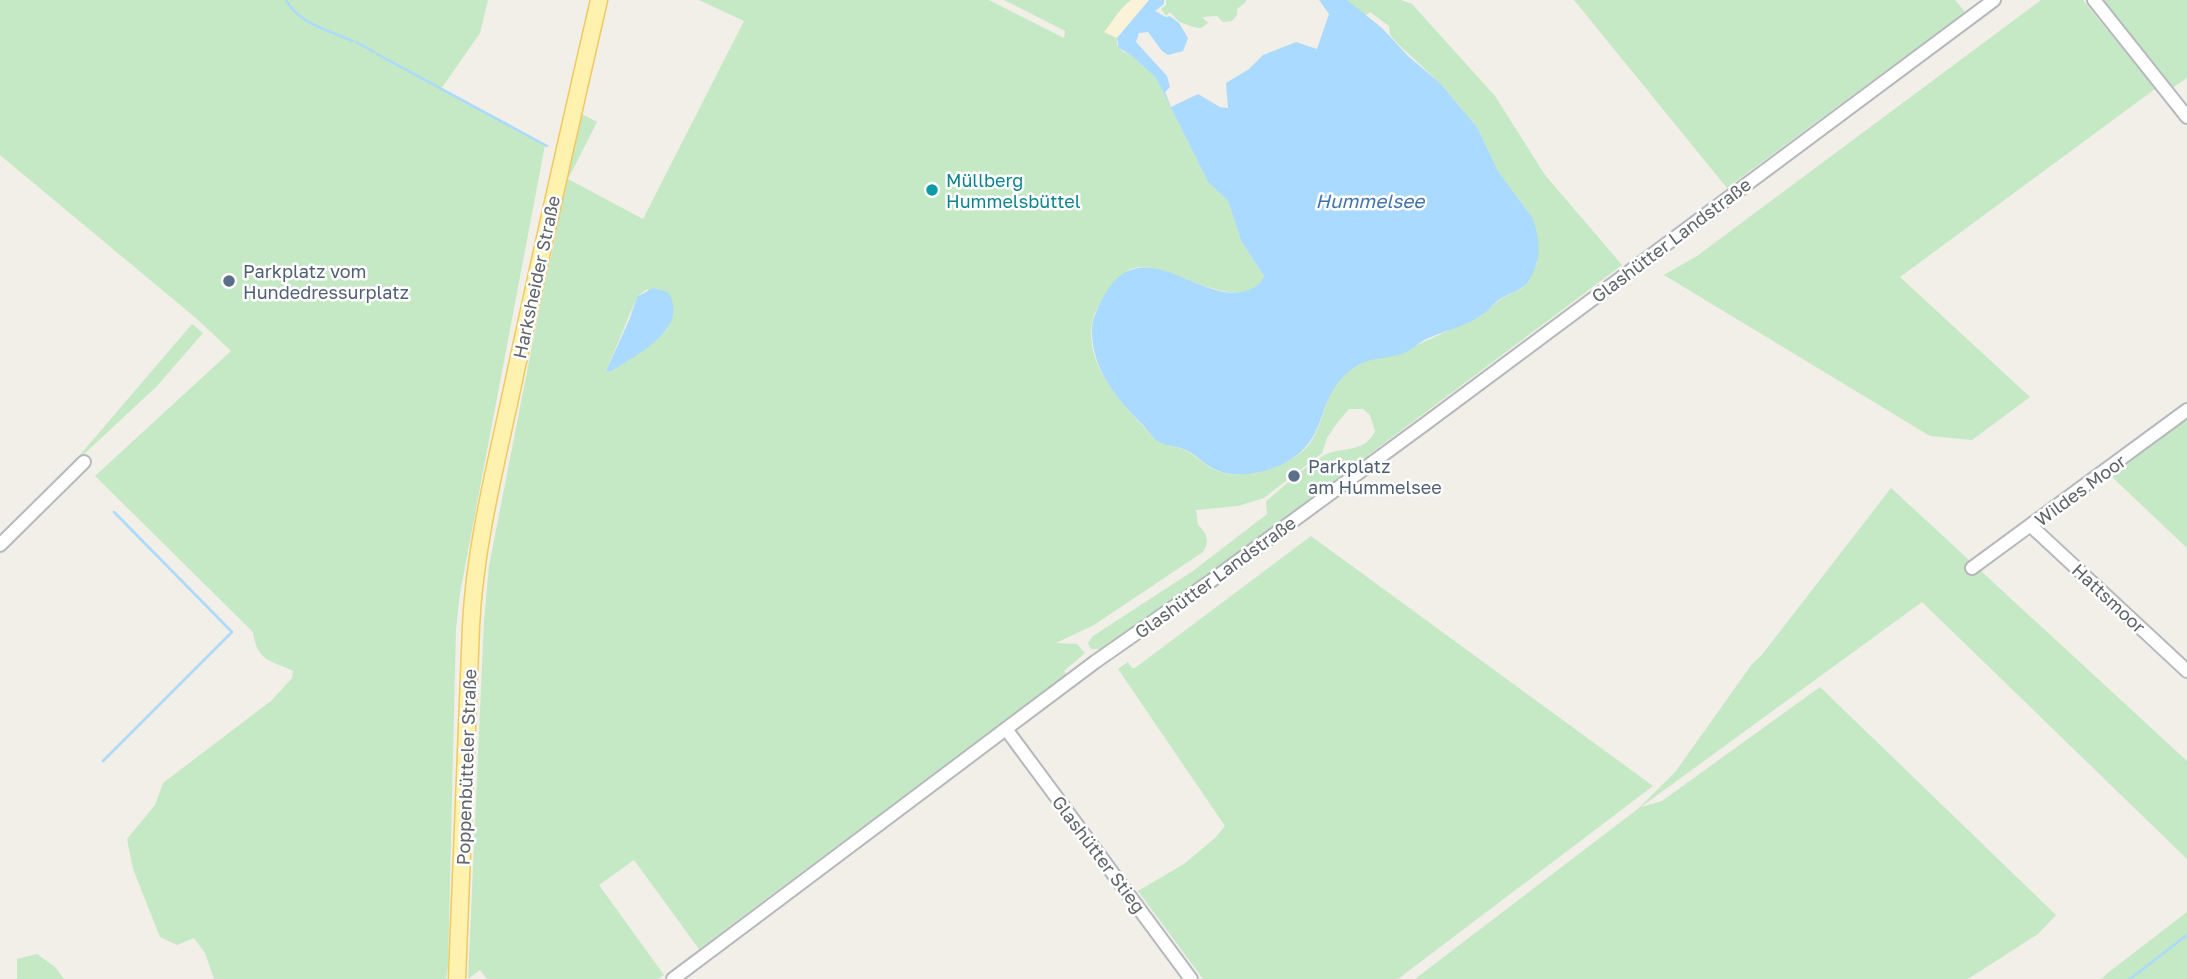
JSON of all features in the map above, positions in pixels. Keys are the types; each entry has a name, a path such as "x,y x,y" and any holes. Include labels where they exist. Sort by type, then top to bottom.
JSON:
{"main road":[{"name":"Harksheider Straße","path":"479,555 560,167 599,0"},
{"name":"Poppenbütteler Straße","path":"457,979 472,603 479,555"}],"street":[{"name":"Glashütter Landstraße","path":"673,979 1006,729 1425,424 1994,0"},
{"path":"2094,0 2187,117"},
{"name":"Wildes Moor","path":"1972,568 2187,411"},
{"path":"0,545 84,461"},
{"name":"Hattsmoor","path":"2031,526 2187,671"},
{"name":"Glashütter Stieg","path":"1006,729 1191,979"}],"green space":[{"path":"0,0 488,0 480,33 441,89 545,145 460,593 456,629 446,979 214,979 205,953 194,938 177,945 160,937 133,869 127,839 155,805 163,783 272,700 292,678 293,671 261,654 253,632 95,476 231,351 197,319 0,155"},
{"path":"699,0 989,0 1064,38 1065,31 1004,0 1131,0 1105,32 1117,38 1117,44 1122,51 1131,55 1156,78 1208,182 1228,201 1241,241 1264,276 1253,289 1238,293 1219,290 1158,269 1141,267 1127,271 1096,310 1091,334 1093,349 1097,363 1112,390 1153,437 1164,444 1187,451 1209,467 1224,473 1251,474 1291,460 1302,452 1314,437 1332,389 1346,373 1369,359 1398,354 1482,315 1502,298 1523,288 1537,264 1532,217 1498,171 1477,127 1440,83 1390,35 1389,26 1370,12 1365,16 1347,0 1401,0 1412,4 1495,96 1545,175 1622,265 1216,569 1101,649 1091,649 1088,643 1093,636 1193,571 1267,514 1266,501 1308,466 1323,456 1359,446 1371,438 1375,431 1370,415 1363,409 1349,409 1327,438 1322,453 1264,498 1238,506 1196,510 1198,525 1206,537 1203,552 1094,625 1056,643 1077,644 1085,653 1064,671 1066,674 699,949 634,860 599,885 664,975 658,979 487,979 480,970 468,979 484,621 489,566 580,113 597,122 568,179 643,219 744,21","holes":["647,289 668,328 641,352 610,372 606,371 637,297"]},
{"path":"1166,0 1246,2 1237,9 1237,15 1232,21 1223,22 1217,16 1202,17 1208,23 1201,28 1179,22 1170,12 1166,16 1161,9 1166,5"},
{"path":"1574,0 1955,0 1965,12 1727,188"},
{"path":"2041,0 2083,0 2155,89 1900,277 2030,397 1972,440 1930,436 1664,275 1697,256"},
{"path":"2104,0 2187,0 2187,78 2172,88"},
{"path":"192,324 203,333 157,386 68,469"},
{"path":"2187,419 2187,548 2110,475"},
{"path":"1891,488 2187,761 2187,859 1922,602 1641,807 1662,801 1820,687 2056,915 2038,934 1968,979 1415,979 1639,808 1676,771 1752,664 1761,656"},
{"path":"1311,536 1653,786 1398,979 1203,979 1138,891 1184,864 1225,826 1118,669 1128,662 1135,668"},
{"path":"2187,912 2187,979 2101,979 2109,972"},
{"path":"37,954 55,967 64,979 17,979 17,959"}],"sand":[{"path":"1131,0 1149,0 1117,38 1104,32 1119,12"}],"water":[{"name":"Hummelsee","path":"1149,0 1164,0 1164,4 1155,11 1166,17 1170,16 1179,23 1188,38 1183,51 1168,55 1148,32 1139,33 1136,42 1167,76 1170,87 1165,92 1171,107 1198,94 1220,107 1228,108 1226,83 1249,69 1263,55 1296,42 1317,49 1329,14 1319,0 1347,0 1382,28 1408,56 1440,83 1477,127 1498,171 1532,217 1537,234 1538,259 1524,286 1500,299 1483,314 1467,323 1426,339 1404,353 1366,362 1354,368 1333,389 1319,425 1305,448 1285,463 1265,471 1243,474 1222,472 1186,450 1156,440 1108,384 1093,347 1093,323 1105,294 1120,276 1137,268 1155,268 1212,289 1231,293 1252,289 1264,276 1241,241 1228,201 1208,182 1156,78 1131,55 1119,48 1117,38"},
{"path":"653,288 668,292 673,305 672,318 667,329 646,349 610,372 606,371 637,297"}],"waterway":[{"path":"286,0 307,21 352,41"},
{"path":"356,42 374,52"},
{"path":"377,54 547,146"},
{"path":"103,761 232,632 114,512"},
{"path":"2130,979 2187,935"}],"place":[{"name":"Müllberg Hummelsbüttel","path":"932,190"},
{"name":"Parkplatz vom Hundedressurplatz","path":"229,281"},
{"name":"Parkplatz am Hummelsee","path":"1294,476"}]}
